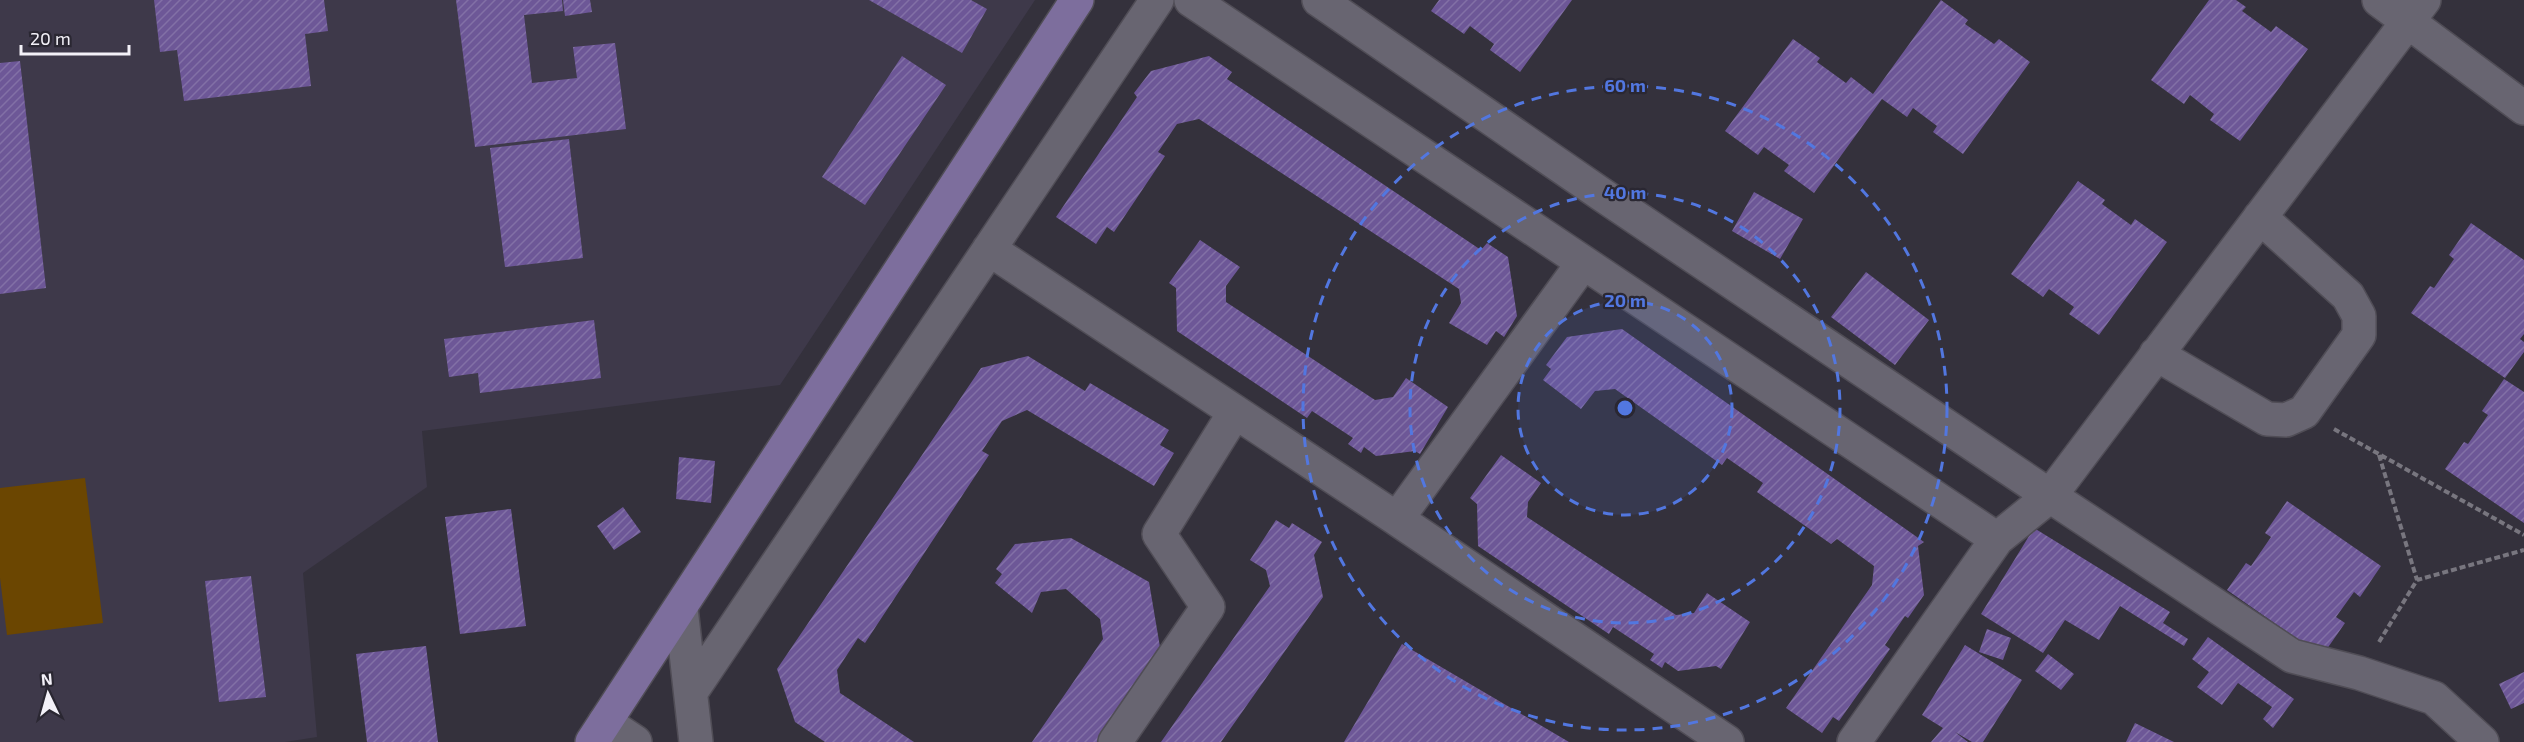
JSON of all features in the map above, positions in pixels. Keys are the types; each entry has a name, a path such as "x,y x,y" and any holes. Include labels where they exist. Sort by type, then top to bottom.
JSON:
{"main road":[{"path":"599,732 1077,0"}],"street":[{"path":"691,692 1157,0"},
{"path":"1191,0 1997,539"},
{"path":"1319,0 1601,194 2292,656 2359,673 2434,698 2482,742"},
{"path":"2379,0 2416,10 2523,106"},
{"path":"1854,742 1997,539 2050,496 2416,10"},
{"path":"2156,354 2267,420 2286,420 2304,412 2359,335 2359,316 2348,296 2260,217"},
{"path":"989,249 1397,519 1727,742"},
{"path":"1397,519 1583,263"},
{"path":"1115,742 1208,607 1159,534 1235,412"},
{"path":"681,608 696,742"},
{"path":"599,732 635,742"}],"path":[{"path":"2304,412 2524,536"},
{"path":"2379,455 2417,580"},
{"path":"2359,673 2417,580 2524,550"}],"shaded area":[{"path":"0,0 1035,0 780,385 422,431 427,487 303,573 317,737 285,742 0,742"},
{"path":"85,478 103,623 7,635 0,578 0,488"}],"building":[{"path":"154,0 324,0 328,31 305,34 311,86 184,101 177,50 160,52"},
{"path":"456,0 562,0 563,11 524,15 532,83 577,78 573,47 615,43 626,129 475,147"},
{"path":"563,0 590,0 592,12 565,16"},
{"path":"869,0 971,0 987,9 962,53"},
{"path":"1439,0 1572,0 1520,72 1490,50 1494,44 1470,26 1464,34 1431,11"},
{"path":"1941,0 1968,20 1965,24 1994,44 1999,39 2030,62 1963,154 1933,132 1937,126 1913,108 1907,117 1882,99 1814,193 1784,171 1789,165 1764,147 1758,155 1725,131 1793,39 1820,58 1817,62 1846,83 1851,77 1873,94"},
{"path":"2209,0 2236,0 2246,7 2242,11 2271,32 2276,26 2308,49 2240,141 2210,120 2214,114 2190,95 2184,104 2151,80"},
{"path":"902,56 946,85 865,205 822,177"},
{"path":"1209,56 1232,72 1227,79 1481,250 1487,243 1508,257 1517,316 1504,337 1496,331 1487,345 1449,323 1461,303 1459,289 1199,119 1177,124 1158,152 1165,156 1114,232 1107,227 1096,244 1056,217 1137,97 1134,93 1151,71"},
{"path":"20,61 46,288 0,294 0,63"},
{"path":"569,139 583,258 505,267 490,148"},
{"path":"2078,181 2105,200 2102,204 2131,225 2135,219 2167,242 2099,335 2069,314 2074,307 2049,289 2043,297 2011,274"},
{"path":"1754,192 1803,219 1780,259 1732,231"},
{"path":"2471,223 2524,260 2524,334 2520,339 2524,342 2524,352 2505,378 2411,313 2430,286 2434,288 2454,259 2449,255"},
{"path":"1200,240 1240,267 1226,286 1226,302 1375,400 1393,397 1406,378 1448,407 1420,454 1415,451 1376,456 1364,447 1361,453 1348,444 1353,438 1312,411 1307,418 1177,331 1176,288 1169,283"},
{"path":"1866,272 1929,320 1895,365 1831,317"},
{"path":"594,320 601,378 480,393 478,373 449,377 444,339"},
{"path":"1622,329 1924,542 1918,546 1924,595 1908,618 1905,616 1885,645 1890,649 1839,721 1833,717 1822,733 1786,708 1872,585 1874,566 1837,539 1831,544 1757,492 1763,483 1727,458 1722,465 1615,389 1595,391 1581,409 1543,380 1551,369 1546,365 1567,337"},
{"path":"1028,356 1085,391 1090,383 1169,430 1160,445 1174,453 1154,486 1027,410 1002,421 982,451 989,455 865,643 858,638 837,670 840,693 914,742 825,742 795,722 777,669 981,368"},
{"path":"2504,379 2524,392 2524,523 2445,469 2464,442 2468,444 2488,415 2482,411"},
{"path":"1501,455 1541,483 1528,502 1527,517 1676,615 1694,613 1707,593 1750,622 1721,669 1716,666 1678,671 1665,662 1662,668 1650,660 1654,654 1613,627 1609,634 1478,546 1477,504 1470,498"},
{"path":"679,457 715,461 711,503 676,499"},
{"path":"2287,501 2381,566 2360,597 2354,592 2336,617 2345,623 2322,656 2227,590 2246,563 2251,566 2271,537 2265,533"},
{"path":"623,507 641,532 614,550 597,526"},
{"path":"511,509 526,626 460,634 445,517"},
{"path":"1276,520 1289,528 1292,523 1322,542 1314,555 1323,597 1221,742 1161,742 1270,586 1266,570 1250,560"},
{"path":"2034,528 2170,612 2163,623 2188,639 2184,646 2120,606 2099,640 2065,620 2043,653 1981,614"},
{"path":"1071,538 1149,582 1160,647 1097,742 1032,742 1103,639 1100,619 1066,589 1041,592 1032,613 995,583 1002,574 996,569 1015,544"},
{"path":"251,576 266,697 219,702 205,581"},
{"path":"1987,629 2011,638 2003,660 1979,652"},
{"path":"2208,637 2294,699 2273,728 2263,719 2272,707 2238,683 2222,705 2197,687 2209,672 2192,659"},
{"path":"1402,644 1569,742 1344,742"},
{"path":"1965,645 2022,680 1983,742 1972,742 1955,732 1968,742 1931,742 1943,728 1922,715"},
{"path":"426,646 438,742 367,742 356,654"},
{"path":"2048,654 2074,674 2061,690 2035,671"},
{"path":"2524,672 2524,703 2511,709 2499,684"},
{"path":"2135,723 2174,742 2126,742"}]}
